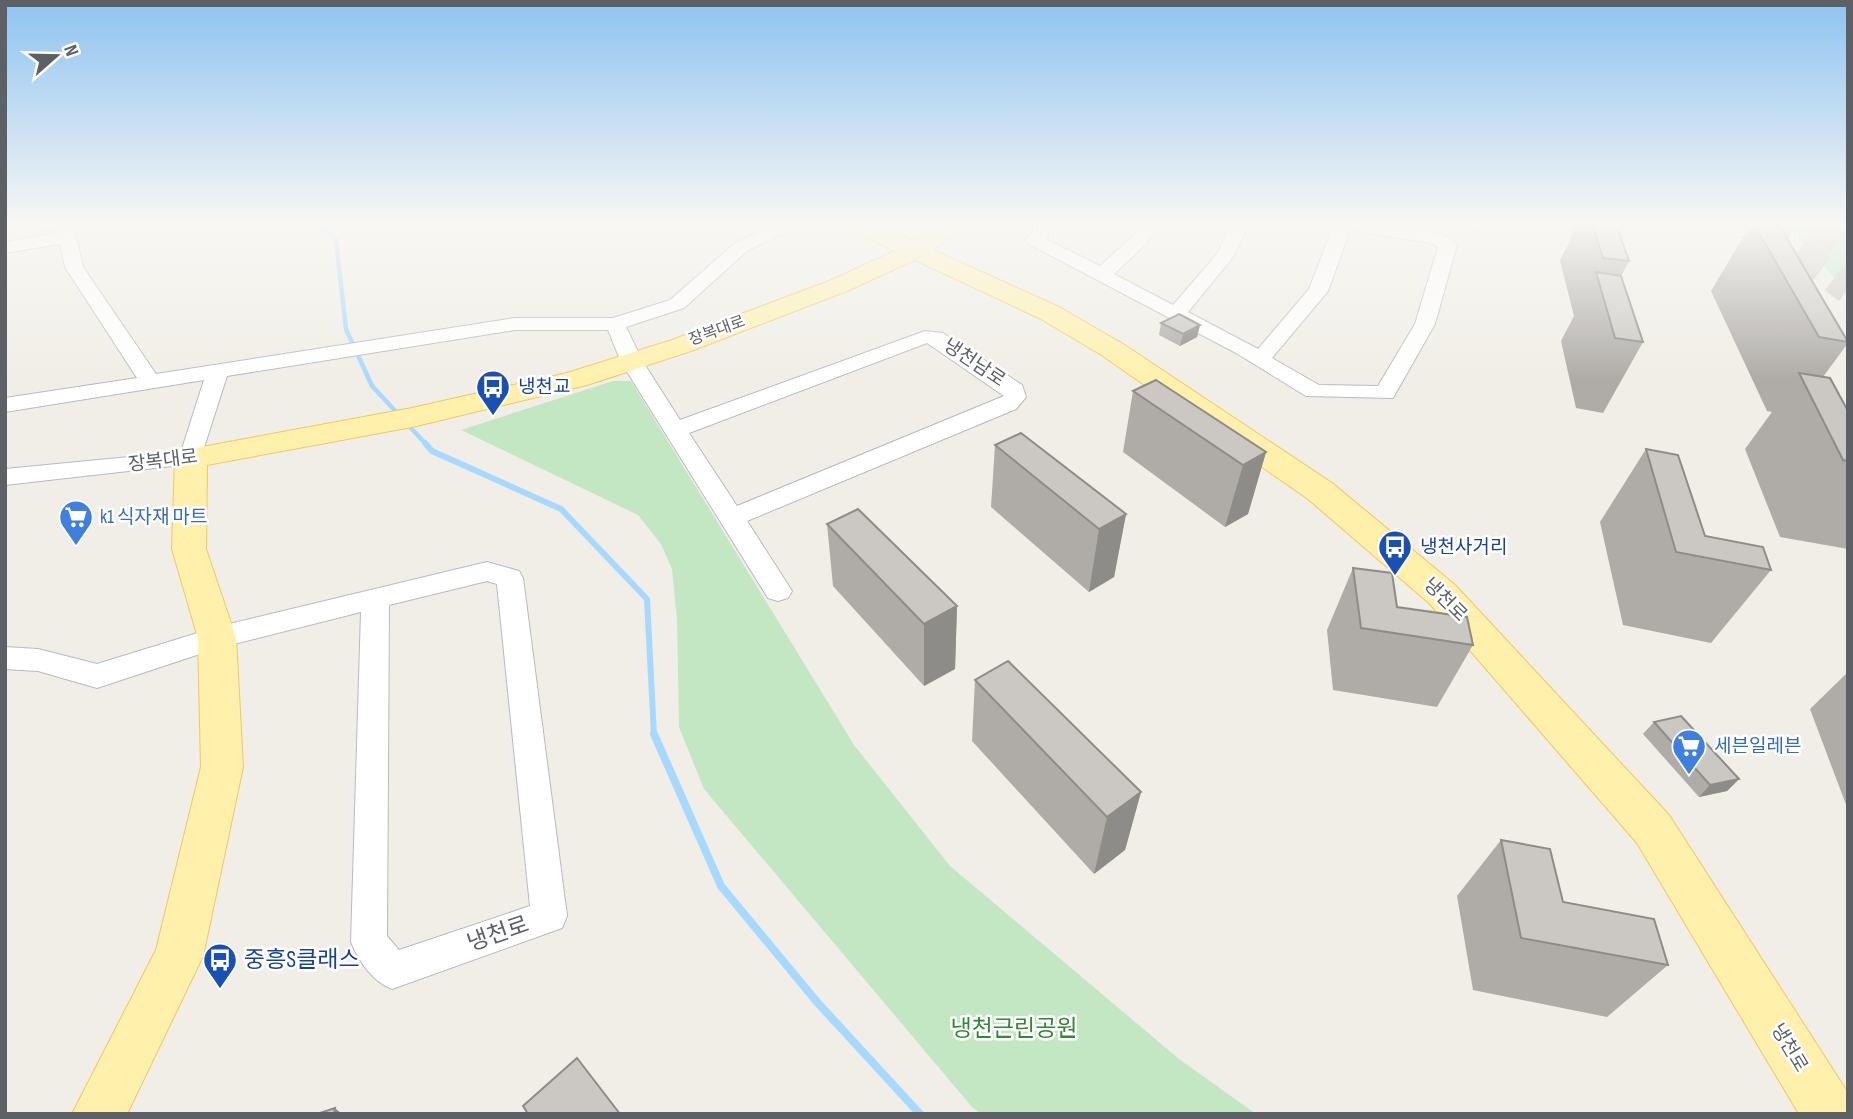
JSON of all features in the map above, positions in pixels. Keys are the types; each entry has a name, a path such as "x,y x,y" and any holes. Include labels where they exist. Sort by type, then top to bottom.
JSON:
{"main road":[{"name":"장복대로","path":"191,458 360,430 466,407 632,362 819,294 857,276"},
{"name":"냉천로","path":"971,276 1049,313 1113,350 1320,491 1442,594 1653,829 1830,1114"},
{"path":"99,1114 179,956 222,767 217,638 189,550 191,458"}],"street":[{"path":"80,276 151,383"},
{"path":"5,405 515,324 615,324 677,304 708,276"},
{"path":"1103,276 1260,359 1314,391 1385,393 1425,324 1439,276"},
{"path":"1176,314 1208,276"},
{"path":"1260,359 1318,291 1324,276"},
{"path":"615,324 632,362 778,591"},
{"name":"냉천남로","path":"675,430 925,337 936,337 1014,390 1016,397 1008,404 731,518"},
{"path":"191,458 197,429 217,373"},
{"name":"장복대로","path":"5,477 191,458"},
{"name":"냉천로","path":"5,658 38,660 97,676 217,638 486,571 510,578 550,916 392,971 369,942 375,599"}],"green space":[{"path":"1833,276 1848,276 1848,294"},
{"name":"냉천근린공원","path":"613,381 631,381 854,745 950,866 1179,1059 1256,1114 981,1114 972,1107 704,789 679,727 677,619 672,569 661,544 638,515 461,430"}],"building":[{"path":"1597,276 1621,276 1643,342 1615,338"},
{"path":"1784,276 1809,276 1848,342 1819,337"},
{"path":"1179,314 1200,325 1183,334 1161,323"},
{"path":"1799,373 1830,378 1848,411 1848,461 1843,460"},
{"path":"1156,380 1266,452 1243,465 1133,391"},
{"path":"1021,433 1126,514 1099,529 995,445"},
{"path":"1646,449 1678,455 1705,536 1763,547 1771,570 1676,552"},
{"path":"858,509 957,606 924,624 827,524"},
{"path":"1353,568 1392,573 1397,607 1467,617 1473,645 1361,628"},
{"path":"1008,661 1141,792 1107,817 975,680"},
{"path":"1681,716 1739,779 1710,785 1654,722"},
{"path":"1501,840 1550,849 1563,902 1654,919 1668,965 1521,938"},
{"path":"577,1058 620,1114 528,1114 523,1106"},
{"path":"335,1108 334,1114 317,1114"}],"waterway":[{"path":"340,276 346,329 372,386 399,415"},
{"path":"406,423 427,445"},
{"path":"425,443 432,451 561,509 647,599 654,736"},
{"path":"654,734 721,886 817,1002 920,1114"}],"tunnel":[{"path":"1831,276 1848,289"}],"place":[{"name":"냉천교","path":"493,417"},
{"name":"k1 식자재 마트","path":"76,547"},
{"name":"냉천사거리","path":"1395,577"},
{"name":"세븐일레븐","path":"1689,776"},
{"name":"중흥S클래스","path":"220,990"}]}
